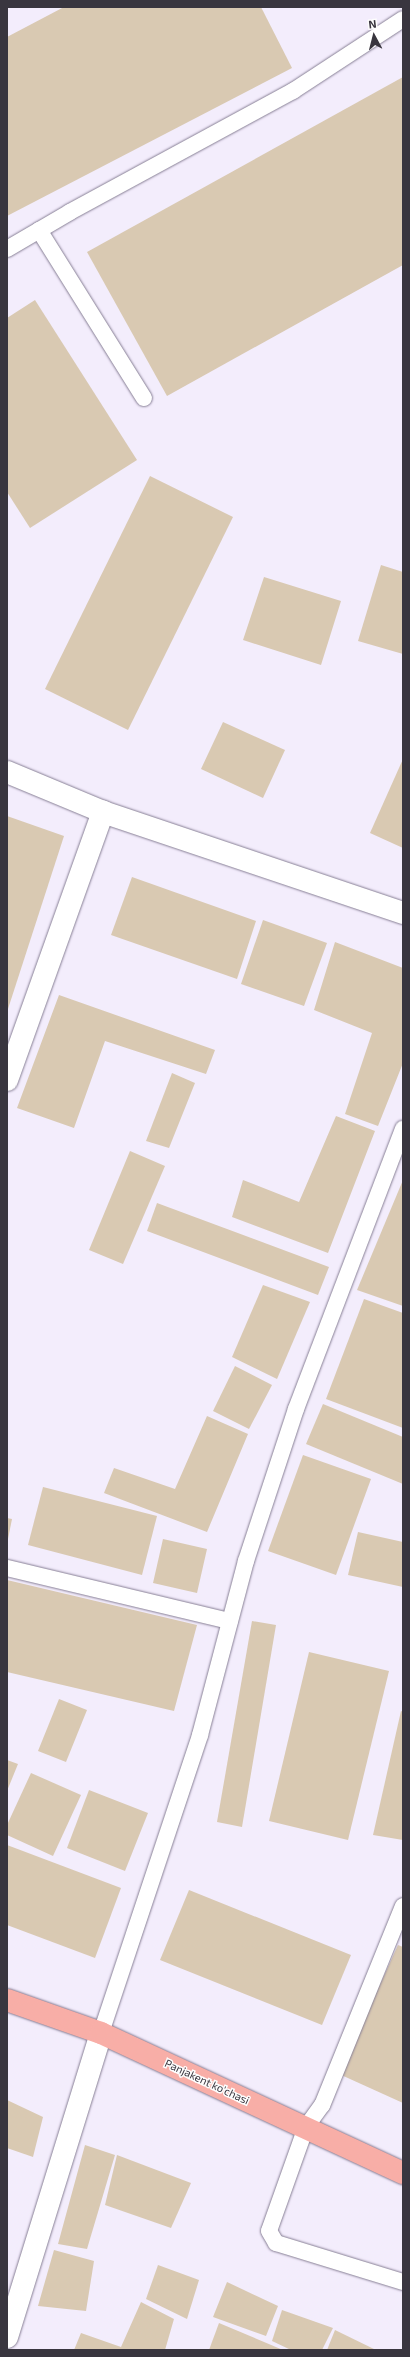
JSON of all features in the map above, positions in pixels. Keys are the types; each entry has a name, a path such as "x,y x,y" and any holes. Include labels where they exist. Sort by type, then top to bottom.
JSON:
{"main road":[{"name":"Panjakent ko'chasi","path":"7,2000 102,2033 403,2173"}],"street":[{"path":"7,772 103,812 403,913"},
{"path":"7,1080 103,812"},
{"path":"7,2337 102,2033"}],"lane":[{"path":"7,249 293,91 403,19"},
{"path":"39,230 144,398"},
{"path":"102,2033 200,1736 246,1561 296,1410 403,1129"},
{"path":"7,1568 230,1620"},
{"path":"403,1906 322,2105 306,2127 269,2231 276,2243 403,2282"}],"building":[{"path":"64,7 261,7 292,68 7,216 7,37"},
{"path":"403,77 403,265 167,396 87,252"},
{"path":"35,300 137,460 30,528 7,492 7,318"},
{"path":"150,476 233,517 128,730 45,689"},
{"path":"381,565 403,572 403,654 358,641"},
{"path":"264,577 341,601 321,665 243,640"},
{"path":"223,722 285,750 263,798 201,769"},
{"path":"403,759 403,848 370,833"},
{"path":"7,816 64,836 7,1012"},
{"path":"132,877 256,921 237,979 111,935"},
{"path":"263,920 327,943 304,1006 241,984"},
{"path":"335,942 403,968 403,1063 378,1126 345,1114 372,1033 314,1010"},
{"path":"59,995 215,1050 206,1074 105,1041 74,1128 17,1108"},
{"path":"172,1073 195,1083 169,1148 146,1141"},
{"path":"336,1116 375,1131 328,1253 232,1217 243,1180 299,1202"},
{"path":"130,1151 165,1166 123,1264 89,1250"},
{"path":"403,1180 403,1306 357,1290"},
{"path":"157,1203 329,1267 318,1295 147,1231"},
{"path":"263,1285 310,1302 277,1379 232,1357"},
{"path":"364,1299 403,1313 403,1428 326,1399"},
{"path":"235,1366 272,1385 249,1429 213,1411"},
{"path":"323,1404 403,1437 403,1484 306,1444"},
{"path":"207,1416 248,1434 207,1532 104,1493 114,1468 175,1489"},
{"path":"303,1455 371,1479 336,1575 268,1551"},
{"path":"43,1487 157,1516 142,1575 28,1545"},
{"path":"7,1518 12,1519 8,1539 7,1539"},
{"path":"358,1532 403,1542 403,1587 348,1575"},
{"path":"163,1539 207,1549 197,1593 153,1583"},
{"path":"7,1580 197,1625 174,1711 7,1672"},
{"path":"252,1621 276,1625 242,1827 217,1822"},
{"path":"309,1652 389,1671 348,1840 269,1821"},
{"path":"59,1699 87,1710 66,1762 38,1751"},
{"path":"401,1711 403,1712 403,1840 373,1835"},
{"path":"7,1760 18,1764 7,1791"},
{"path":"31,1773 81,1795 53,1856 7,1835 7,1825"},
{"path":"89,1790 148,1813 125,1871 67,1848"},
{"path":"7,1845 121,1888 95,1958 7,1925"},
{"path":"189,1890 351,1955 322,2025 160,1960"},
{"path":"398,1945 403,1947 403,2103 339,2074"},
{"path":"7,2100 43,2117 33,2157 7,2148"},
{"path":"85,2145 115,2155 87,2249 58,2244"},
{"path":"117,2155 191,2183 171,2228 105,2205"},
{"path":"54,2250 94,2261 86,2311 38,2306"},
{"path":"158,2265 199,2280 187,2319 146,2299"},
{"path":"227,2282 278,2306 266,2336 213,2317"},
{"path":"141,2302 174,2319 165,2350 74,2350 81,2333 121,2347"},
{"path":"282,2310 333,2328 322,2350 291,2350 272,2341"},
{"path":"219,2323 283,2350 209,2350"},
{"path":"335,2330 376,2350 327,2350"}]}
